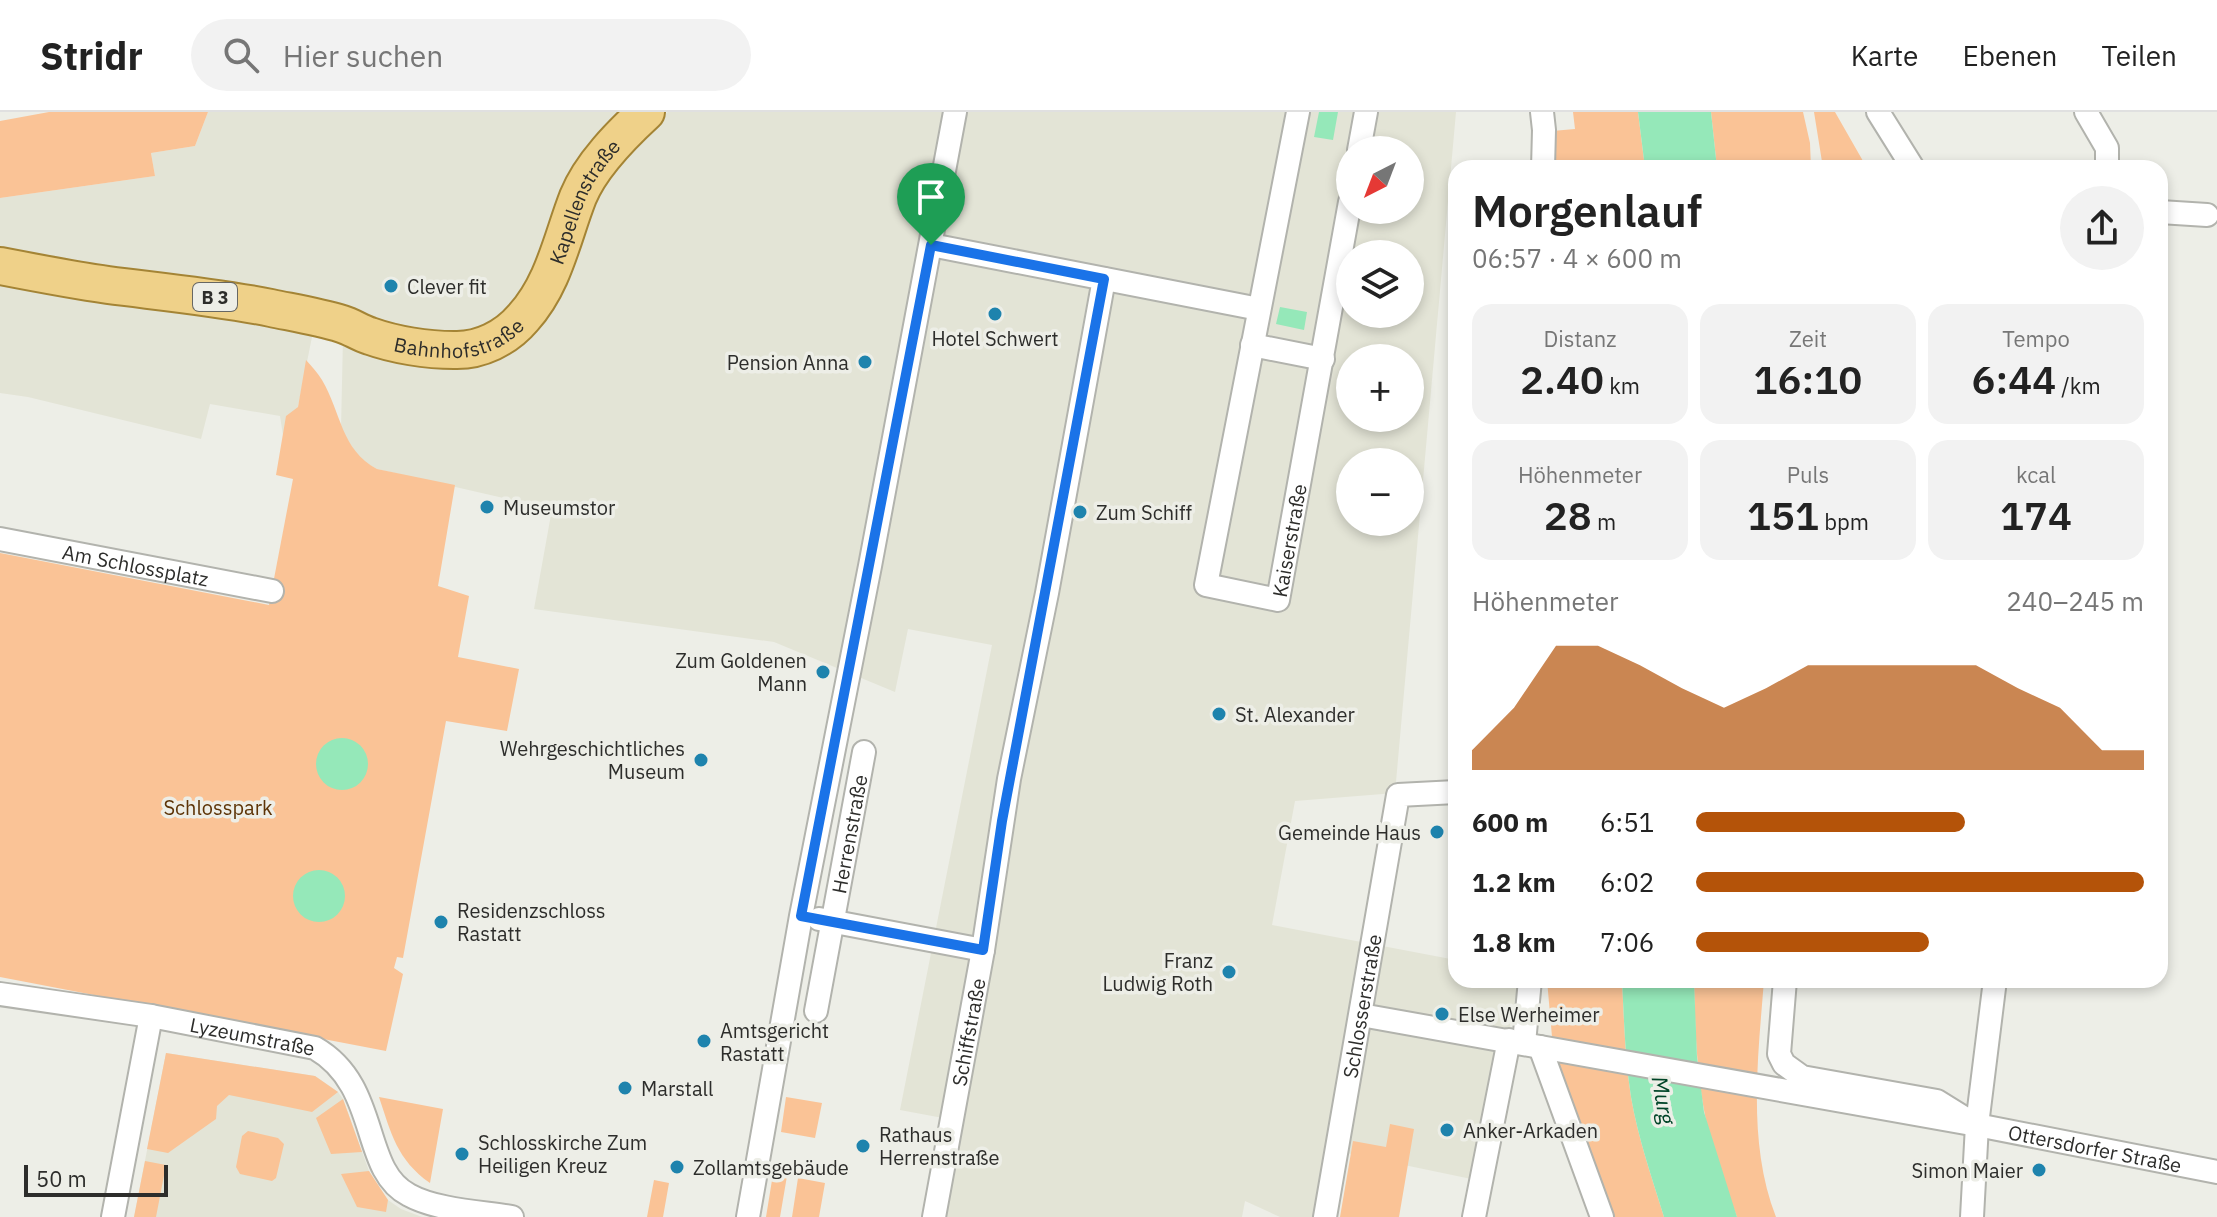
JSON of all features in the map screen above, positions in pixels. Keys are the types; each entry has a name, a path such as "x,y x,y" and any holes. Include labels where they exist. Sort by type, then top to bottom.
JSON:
{"main road":[{"name":"Kapellenstraße","path":"535,303 551,275 579,194 623,134 646,112"},
{"name":"Bahnhofstraße","path":"0,266 269,307 346,325 369,336 433,348 467,350 493,342 522,320 535,303"}],"street":[{"name":"Herrenstraße","path":"748,1217 801,916 955,112"},
{"name":"Kaiserstraße","path":"1298,112 1206,585 1278,600 1346,224"},
{"path":"1362,136 1366,112"},
{"path":"1542,112 1543,160"},
{"path":"1878,112 1908,160"},
{"path":"2086,112 2107,148 2107,160"},
{"path":"2168,213 2207,215"},
{"path":"931,245 1259,309"},
{"name":"Schiffstraße","path":"934,1217 983,950 1002,821 1104,279"},
{"path":"1252,345 1323,359"},
{"name":"Am Schlossplatz","path":"0,539 272,591"},
{"name":"Herrenstraße","path":"816,1011 864,752"},
{"name":"Schlosserstraße","path":"1325,1217 1398,795 1448,792"},
{"path":"801,916 983,950"},
{"path":"1474,1217 1524,1043 1529,988"},
{"name":"Ottersdorfer Straße","path":"1784,988 1779,1054 1784,1064 1802,1077 1937,1101 1977,1125"},
{"path":"1972,1217 1977,1125 1994,988"},
{"name":"Lyzeumstraße","path":"0,994 151,1016 315,1048 328,1056 354,1086 380,1161 395,1186 422,1201 512,1217"},
{"name":"Ottersdorfer Straße","path":"1361,1015 1977,1125 2215,1173"},
{"path":"113,1217 151,1016"},
{"path":"1524,1043 1602,1217"}],"shaded area":[{"path":"208,112 628,112 649,127 668,112 1456,112 1452,160 1448,160 1448,201 1424,469 1424,448 1336,448 1336,536 1418,536 1395,793 1295,801 1272,925 1448,958 1448,988 1517,988 1481,1181 1337,1151 1325,1217 1280,1217 1245,1201 1242,1217 941,1217 959,1121 900,1110 992,645 908,629 895,692 774,642 534,609 552,509 377,469 366,463 357,455 341,429 343,337 313,332 287,461 280,416 210,404 201,439 0,393 0,198 155,176 151,153 195,146"},
{"path":"166,1053 315,1076 343,1099 378,1188 401,1209 422,1217 134,1217"}],"green space":[{"path":"49,112 208,112 195,146 151,153 155,176 0,198 0,121"},
{"path":"1573,112 1638,112 1644,160 1553,160 1552,131 1575,129"},
{"path":"1711,112 1803,112 1811,160 1716,160"},
{"path":"1814,112 1835,112 1862,160 1822,160"},
{"name":"Schlosspark","path":"306,360 322,380 349,441 365,461 377,469 455,485 438,586 469,596 458,657 519,669 507,731 446,721 403,958 397,957 394,968 403,974 386,1051 0,977 0,553 269,605 293,479 276,475 286,416 298,407"},
{"path":"1548,988 1622,988 1631,1097 1641,1143 1664,1217 1615,1217 1553,1048"},
{"path":"1694,988 1763,988 1758,1130 1767,1188 1776,1217 1737,1217 1710,1137 1701,1094"},
{"path":"166,1053 315,1076 338,1092 312,1112 229,1095 217,1106 216,1119 168,1153 147,1149"},
{"path":"379,1097 443,1109 430,1183 403,1155"},
{"path":"786,1097 822,1103 815,1138 781,1132"},
{"path":"343,1099 362,1152 331,1154 316,1118"},
{"path":"1390,1124 1414,1129 1399,1217 1340,1217 1353,1141 1386,1147"},
{"path":"248,1131 278,1138 284,1144 276,1178 272,1181 240,1174 236,1167 242,1136"},
{"path":"145,1161 166,1165 156,1217 134,1217"},
{"path":"369,1171 388,1200 386,1212 357,1207 341,1174"},
{"path":"773,1174 787,1176 780,1217 766,1217"},
{"path":"798,1178 825,1183 819,1217 792,1217"},
{"path":"654,1180 669,1183 663,1217 647,1217"}],"water":[{"path":"1319,112 1338,112 1333,140 1314,137"},
{"path":"1638,112 1711,112 1716,160 1644,160"},
{"path":"1280,307 1307,312 1304,330 1276,324"},
{"path":"342,738 361,745 368,764 361,783 342,790 323,783 316,764 323,745"},
{"path":"319,870 338,877 345,896 338,915 319,922 300,915 293,896 300,877"},
{"name":"Murg","path":"1622,988 1694,988 1697,1057 1704,1112 1737,1217 1664,1217 1641,1143 1626,1054"}],"place":[{"name":"Clever fit","path":"391,286"},
{"name":"Hotel Schwert","path":"995,314"},
{"name":"Pension Anna","path":"865,362"},
{"name":"Museumstor","path":"487,507"},
{"name":"Zum Schiff","path":"1080,512"},
{"name":"Zum Goldenen Mann","path":"823,672"},
{"name":"St. Alexander","path":"1219,714"},
{"name":"Wehrgeschichtliches Museum","path":"701,760"},
{"name":"Gemeinde Haus","path":"1437,832"},
{"name":"Residenzschloss Rastatt","path":"441,922"},
{"name":"Franz Ludwig Roth","path":"1229,972"},
{"name":"Else Werheimer","path":"1442,1014"},
{"name":"Amtsgericht Rastatt","path":"704,1041"},
{"name":"Marstall","path":"625,1088"},
{"name":"Anker-Arkaden","path":"1447,1130"},
{"name":"Rathaus Herrenstraße","path":"863,1146"},
{"name":"Schlosskirche Zum Heiligen Kreuz","path":"462,1154"},
{"name":"Zollamtsgebäude","path":"677,1167"},
{"name":"Simon Maier","path":"2039,1170"}],"route":[{"path":"931,245 1104,279 1047,593 1009,779 983,950 801,916 931,245"}]}
